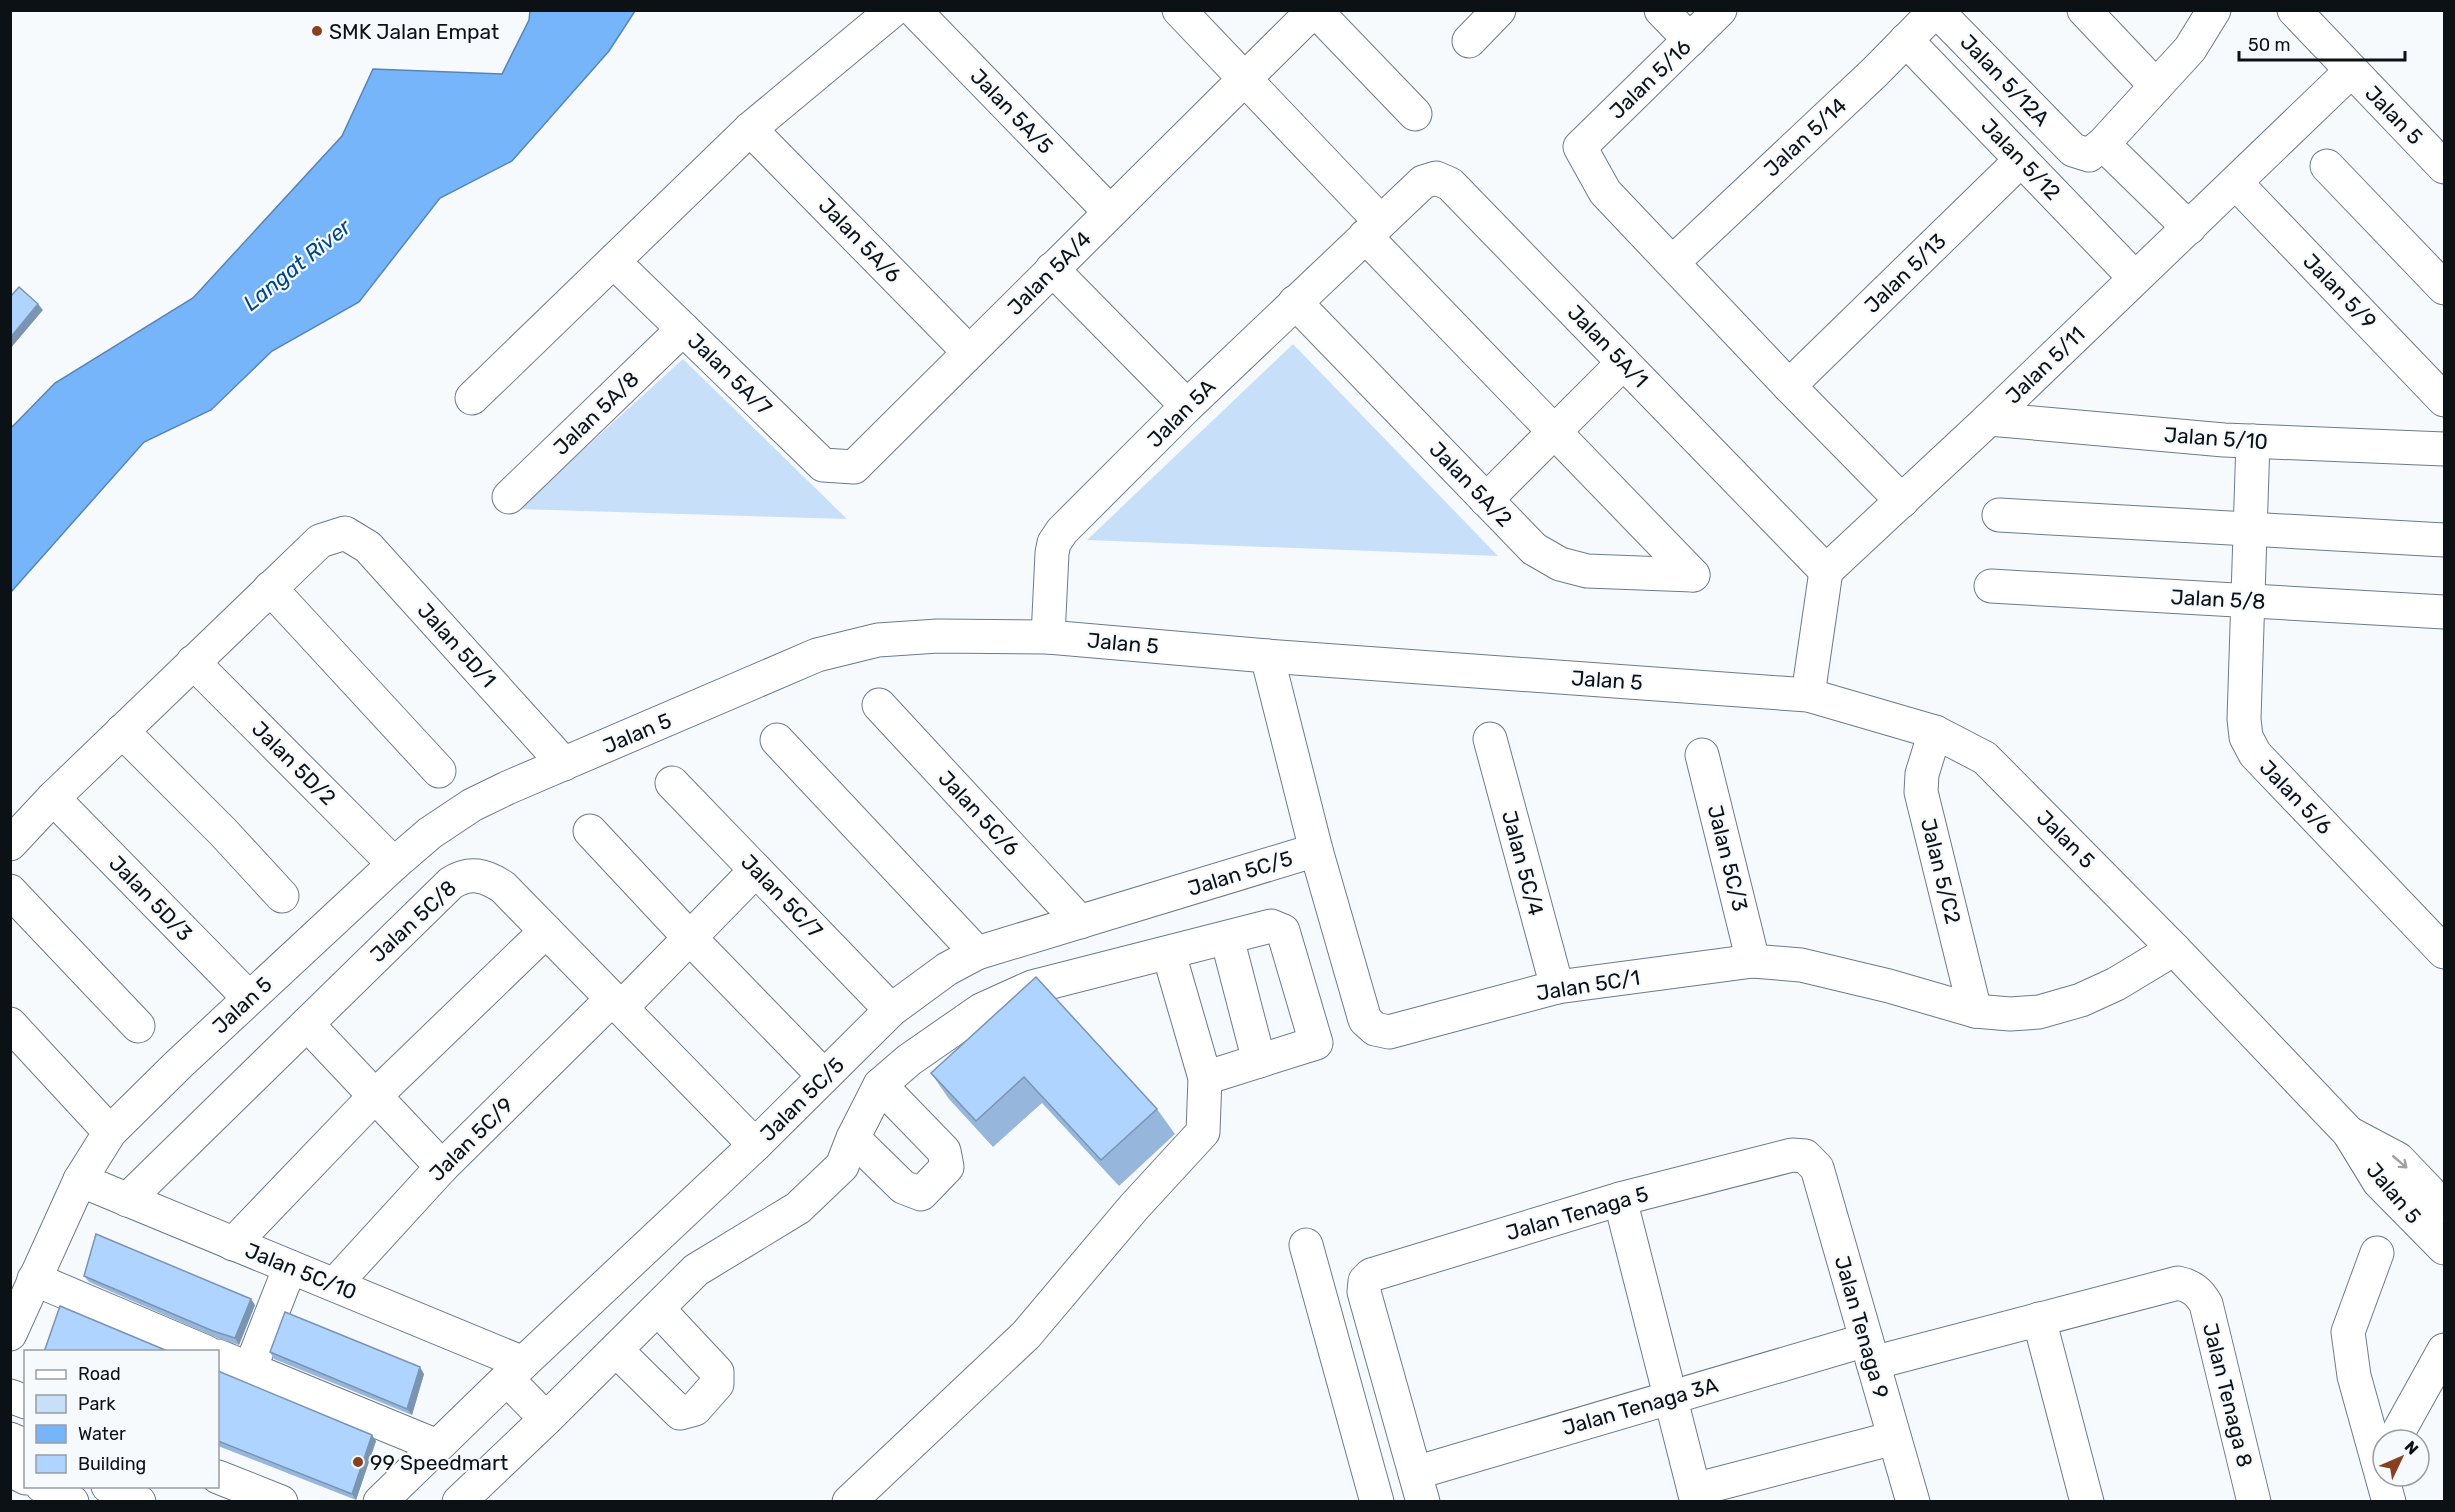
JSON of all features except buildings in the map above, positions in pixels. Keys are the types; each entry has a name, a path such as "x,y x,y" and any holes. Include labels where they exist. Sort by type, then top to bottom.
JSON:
{"street":[{"path":"472,398 750,129 893,10"},
{"name":"Jalan 5A/5","path":"914,10 1110,212"},
{"path":"1179,10 1244,79 1373,229 1555,431"},
{"path":"1315,10 1415,114"},
{"name":"Jalan 5A/4","path":"854,467 1315,10"},
{"path":"1469,41 1499,10"},
{"path":"1661,10 1690,40"},
{"name":"Jalan 5/16","path":"1673,262 1605,192 1580,147 1720,10"},
{"name":"Jalan 5/14","path":"1673,262 1936,10"},
{"name":"Jalan 5/12A","path":"1936,10 2088,147 2189,228"},
{"path":"2084,10 2156,86"},
{"path":"2088,147 2156,86 2190,49 2214,10"},
{"name":"Jalan 5","path":"2295,10 2445,167"},
{"name":"Jalan 5/12","path":"1906,40 2135,278"},
{"name":"Jalan 5/11","path":"1826,571 1989,419 2351,71"},
{"name":"Jalan 5A/6","path":"750,129 969,352"},
{"name":"Jalan 5/13","path":"1789,386 2021,160"},
{"path":"2327,166 2445,288"},
{"name":"Jalan 5A/1","path":"1373,229 1422,182 1436,178 1450,184 1826,571"},
{"name":"Jalan 5/9","path":"2236,183 2445,400"},
{"name":"Jalan 5A","path":"1048,637 1054,543 1062,531 1187,406 1373,229"},
{"name":"Jalan 5A/7","path":"614,262 824,465 854,467"},
{"path":"1673,262 1789,386 1902,501"},
{"path":"1052,269 1187,406"},
{"name":"Jalan 5A/2","path":"1295,302 1534,549 1560,564 1587,572 1693,575 1555,431"},
{"name":"Jalan 5A/8","path":"509,497 683,329"},
{"path":"1486,500 1623,363"},
{"name":"Jalan 5/10","path":"1989,419 2253,441 2445,449"},
{"name":"Jalan 5/6","path":"2253,441 2244,719 2246,737 2255,754 2445,952"},
{"path":"1999,515 2445,540"},
{"name":"Jalan 5D/1","path":"270,588 320,541 345,532 368,547 564,764"},
{"path":"1808,695 1826,571"},
{"name":"Jalan 5/8","path":"1990,586 2445,612"},
{"path":"10,844 53,798 270,588 439,771"},
{"name":"Jalan 5","path":"10,1334 80,1180 110,1132 249,998 430,833 472,805 817,655 878,640 938,636 1048,637 1267,656 1808,695 1935,732 1985,758 2174,949 2349,1133 2379,1182 2445,1248"},
{"name":"Jalan 5C/1","path":"1267,656 1316,850 1365,1020 1375,1029 1389,1032 1557,987 1753,961 1801,966 1889,986 1975,1011 2010,1014 2039,1012 2081,1000 2116,984 2174,949"},
{"name":"Jalan 5D/2","path":"193,662 394,864"},
{"name":"Jalan 5C/6","path":"879,705 1080,922"},
{"path":"122,731 223,832 282,896"},
{"name":"Jalan 5/C2","path":"1935,732 1922,774 1921,792 1975,1011"},
{"name":"Jalan 5C/4","path":"1490,739 1557,987"},
{"path":"777,740 1011,959 1168,954 1271,926 1283,931 1316,1043 1205,1078"},
{"name":"Jalan 5C/3","path":"1702,755 1753,961"},
{"name":"Jalan 5C/7","path":"672,783 891,1010"},
{"name":"Jalan 5D/3","path":"53,798 249,998"},
{"path":"590,831 824,1076"},
{"name":"Jalan 5C/5","path":"380,1502 755,1145 891,1010 947,969 1011,959 1080,922 1316,850"},
{"name":"Jalan 5C/9","path":"335,1284 442,1167 690,938 756,870"},
{"name":"Jalan 5C/8","path":"127,1200 451,883 463,875 490,878 503,887 755,1145"},
{"path":"10,891 138,1026"},
{"path":"233,1244 375,1096 546,931"},
{"path":"1227,938 1259,1061"},
{"path":"849,1502 1026,1335 1134,1207 1203,1132 1205,1078 1168,954"},
{"path":"459,1502 696,1270 798,1208 842,1166 853,1138 880,1085 909,1060 981,1010 1011,959"},
{"path":"10,1024 110,1132"},
{"path":"307,1024 442,1167"},
{"path":"853,1138 903,1187 921,1194 946,1167 944,1151 880,1085"},
{"name":"Jalan 5","path":"2349,1133 2398,1159 2445,1207"},
{"name":"Jalan Tenaga 5","path":"1419,1487 1364,1292 1365,1281 1371,1275 1620,1199 1792,1155 1805,1156"},
{"name":"Jalan Tenaga 9","path":"1805,1156 1817,1168 1913,1502"},
{"name":"Jalan 5C/10","path":"80,1180 335,1284 515,1371"},
{"path":"1620,1199 1669,1398 1696,1496 1894,1438"},
{"path":"1306,1245 1377,1502"},
{"path":"2375,1428 2354,1376 2348,1332 2377,1253"},
{"path":"250,1369 290,1267"},
{"path":"34,1279 201,1350"},
{"name":"Jalan Tenaga 3A","path":"1419,1487 1669,1398 1869,1351 2039,1319 2178,1283 2196,1290"},
{"name":"Jalan Tenaga 8","path":"2196,1290 2205,1305 2254,1502"},
{"path":"616,1350 680,1413 695,1409 717,1384 717,1372 658,1309"},
{"path":"2039,1319 2087,1502"},
{"path":"2402,1428 2445,1350"},
{"path":"219,1356 437,1446"},
{"path":"515,1371 546,1419"},
{"path":"10,1439 24,1445"},
{"path":"10,1470 24,1477"},
{"path":"219,1477 281,1502"},
{"path":"46,1488 72,1502"},
{"path":"112,1488 139,1502"}],"green space":[{"path":"1293,344 1498,556 1087,540"},
{"path":"683,359 847,519 518,509"}],"water":[{"name":"Langat River","path":"530,11 635,11 609,51 512,161 440,198 359,302 272,351 211,410 144,442 11,592 11,428 55,383 193,298 342,136 373,69 502,74 529,20"}],"place":[{"name":"SMK Jalan Empat","path":"317,31"},
{"name":"99 Speedmart","path":"358,1462"}]}
